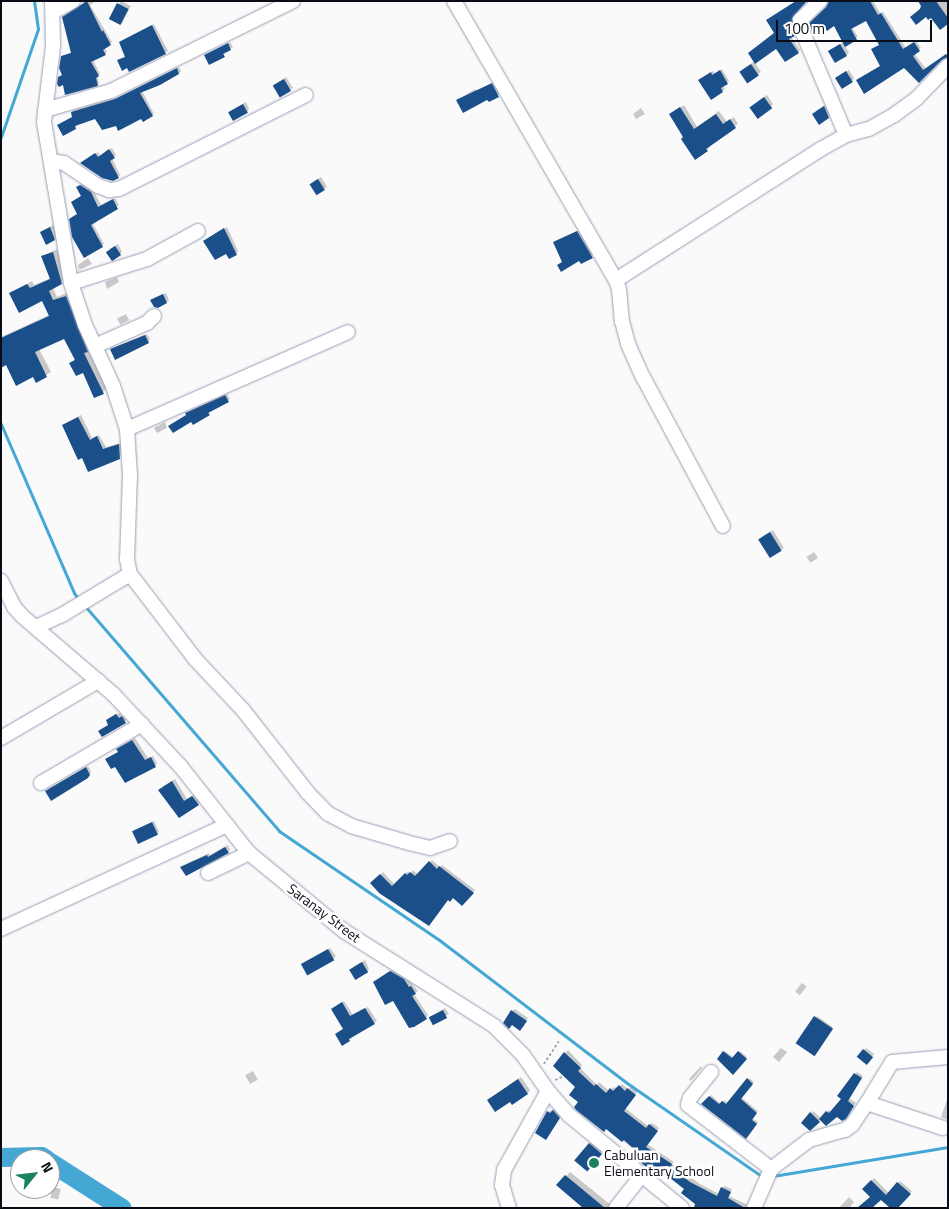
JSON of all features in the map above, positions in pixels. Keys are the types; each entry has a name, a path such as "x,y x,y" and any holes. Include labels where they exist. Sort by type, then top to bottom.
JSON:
{"street":[{"path":"73,1 53,7 53,46 44,122 71,283 95,346 113,386 127,429 130,475 127,559 130,574 196,660 243,710 308,793 327,813 351,826 430,848 450,840"},
{"path":"45,110 111,91 292,1"},
{"path":"454,1 616,280 620,288 622,321 628,344 643,377 723,526"},
{"path":"820,1 800,20 802,31 846,135"},
{"path":"616,280 821,149 846,135 870,129 894,115 916,99 948,66"},
{"path":"51,161 64,163 98,186 109,190 120,190 306,95"},
{"path":"71,283 147,259 198,231"},
{"path":"95,346 147,323 154,316"},
{"path":"127,429 348,332"},
{"path":"36,627 62,615 130,574"},
{"name":"Saranay Street","path":"1,581 14,607 98,681 142,724 181,767 249,853 344,931 494,1026 524,1055 548,1090 570,1116 682,1208"},
{"path":"1,738 98,681"},
{"path":"41,782 142,724"},
{"path":"1,929 228,825"},
{"path":"208,873 249,853"},
{"path":"754,1208 769,1172 809,1140 845,1130 852,1125 892,1062 948,1058"},
{"path":"711,1072 690,1098 688,1105 769,1172"},
{"path":"509,1208 502,1185 504,1170 548,1090"},
{"path":"867,1103 943,1128"},
{"path":"616,1208 642,1175"}],"path":[{"path":"537,1074 559,1041"}],"building":[{"path":"87,1 102,32 103,30 111,45 103,50 106,55 91,62 99,76 96,78 98,86 65,95 63,85 59,87 57,84 58,77 62,75 59,68 61,56 71,53 62,17"},
{"path":"796,1 807,1 792,18 795,36 789,39 799,53 785,62 776,49 755,64 748,53 774,33 766,20"},
{"path":"829,1 870,1 878,15 881,13 903,49 914,42 920,51 913,56 923,70 946,54 948,57 942,60 919,83 904,68 864,94 856,80 880,66 871,49 879,45 866,21 851,29 857,40 845,47 834,26 827,31 823,25 812,32 809,23 826,7"},
{"path":"918,1 936,1 948,18 948,24 940,30 931,18 928,20 926,17 916,25 910,17 920,9 921,6"},
{"path":"117,3 129,9 120,25 109,19"},
{"path":"152,25 166,54 129,72 127,68 122,71 117,60 125,57 119,42"},
{"path":"228,43 231,50 223,54 225,57 209,65 204,55"},
{"path":"840,44 847,56 835,63 828,51"},
{"path":"751,64 759,76 747,83 739,72"},
{"path":"177,68 179,74 160,85 140,93 153,116 143,122 141,119 118,131 116,126 102,130 95,119 75,126 76,129 63,136 57,125 72,117 71,112 115,99"},
{"path":"720,70 728,84 721,88 723,92 711,100 698,80 711,72 712,75"},
{"path":"846,71 853,82 842,89 835,78"},
{"path":"284,79 291,91 280,98 273,86"},
{"path":"492,83 499,97 489,102 487,100 463,113 456,100"},
{"path":"764,97 772,108 758,119 749,108"},
{"path":"243,104 248,113 233,121 228,112"},
{"path":"824,106 829,118 819,125 812,114"},
{"path":"680,107 694,129 716,114 723,124 730,119 736,128 706,149 708,151 695,160 681,139 683,137 669,114"},
{"path":"109,149 115,158 110,161 119,178 113,181 102,178 80,163 95,153 98,157"},
{"path":"318,179 325,190 316,195 310,184"},
{"path":"80,185 91,192 98,207 113,199 118,209 91,225 103,247 84,258 72,237 69,219 77,214 71,202 81,196 76,187"},
{"path":"50,227 55,240 46,245 40,232"},
{"path":"224,228 237,255 229,259 226,254 215,260 203,241"},
{"path":"577,231 593,258 581,264 579,261 561,272 557,265 562,262 553,242"},
{"path":"115,246 121,255 112,261 106,252"},
{"path":"53,252 62,284 49,291 53,300 66,296 88,352 84,353 104,394 94,398 83,373 76,376 69,363 75,360 64,339 35,352 47,377 36,383 33,377 16,386 6,365 1,368 1,338 49,316 42,301 19,313 9,293 27,284 30,288 50,279 41,256"},
{"path":"163,294 167,303 158,308 154,307 150,300"},
{"path":"145,335 149,343 115,360 110,349"},
{"path":"225,395 229,402 208,413 210,415 193,425 191,422 173,433 168,426 186,415 185,413"},
{"path":"78,417 90,440 97,436 103,449 119,444 120,459 88,472 82,458 78,460 62,425"},
{"path":"770,532 782,551 770,558 758,539"},
{"path":"116,714 119,718 122,716 126,723 102,737 98,731 108,725 106,720"},
{"path":"132,740 145,760 151,757 156,767 125,783 115,767 111,769 105,759 118,752 116,749"},
{"path":"86,767 90,775 88,778 51,801 45,791"},
{"path":"172,781 184,801 192,796 199,805 179,818 158,790"},
{"path":"152,822 158,835 138,844 132,831"},
{"path":"225,847 229,853 186,876 180,867 207,855 208,857"},
{"path":"429,861 437,869 439,866 474,893 462,906 453,898 450,902 448,900 429,926 379,893 370,883 380,874 392,886 405,873 407,875 410,872 415,876"},
{"path":"328,949 334,960 307,975 301,964"},
{"path":"362,962 368,972 355,980 349,970"},
{"path":"390,971 404,979 409,987 411,986 416,994 412,996 427,1019 414,1027 409,1028 393,1001 385,1005 373,982"},
{"path":"342,1002 350,1016 365,1008 375,1024 349,1039 350,1041 342,1046 335,1034 343,1029 331,1009"},
{"path":"443,1010 447,1018 433,1025 429,1017"},
{"path":"511,1010 527,1021 520,1031 512,1025 509,1029 503,1023"},
{"path":"814,1016 833,1029 815,1056 796,1043"},
{"path":"863,1049 873,1057 867,1065 857,1057"},
{"path":"723,1051 732,1058 738,1051 747,1059 733,1075 717,1059"},
{"path":"564,1052 581,1068 578,1071 594,1086 596,1084 606,1093 610,1088 613,1091 619,1085 625,1091 627,1088 636,1095 624,1111 646,1128 649,1124 658,1131 646,1147 672,1164 671,1167 690,1182 717,1196 721,1187 731,1192 728,1198 745,1208 694,1208 695,1204 681,1193 684,1189 665,1174 662,1178 657,1176 632,1155 635,1150 624,1140 622,1142 606,1129 604,1132 576,1110 574,1107 578,1102 569,1095 575,1087 553,1066"},
{"path":"854,1073 862,1078 848,1101 854,1106 846,1119 842,1121 837,1117 826,1126 819,1119 826,1111 829,1113 841,1099 837,1096"},
{"path":"747,1078 753,1084 741,1099 757,1113 752,1120 757,1124 746,1139 701,1104 709,1096 719,1104 722,1101 726,1104"},
{"path":"518,1079 528,1094 512,1105 510,1102 495,1112 487,1100"},
{"path":"553,1110 560,1118 546,1140 535,1133 547,1111 550,1113"},
{"path":"810,1112 820,1122 810,1131 801,1123"},
{"path":"589,1143 602,1154 587,1172 574,1161"},
{"path":"565,1175 605,1208 583,1208 556,1185"},
{"path":"871,1180 886,1195 897,1182 911,1194 898,1208 890,1208 881,1200 872,1208 857,1208 870,1197 862,1189"}],"waterway":[{"path":"1,137 38,29 34,1"},
{"path":"1,424 74,593 79,600"},
{"path":"85,606 279,831 438,939 627,1083 764,1178"},
{"path":"773,1176 948,1147"},
{"path":"1,1157 10,1157"},
{"path":"60,1168 122,1208"}],"place":[{"name":"Cabuluan Elementary School","path":"594,1163"}]}
